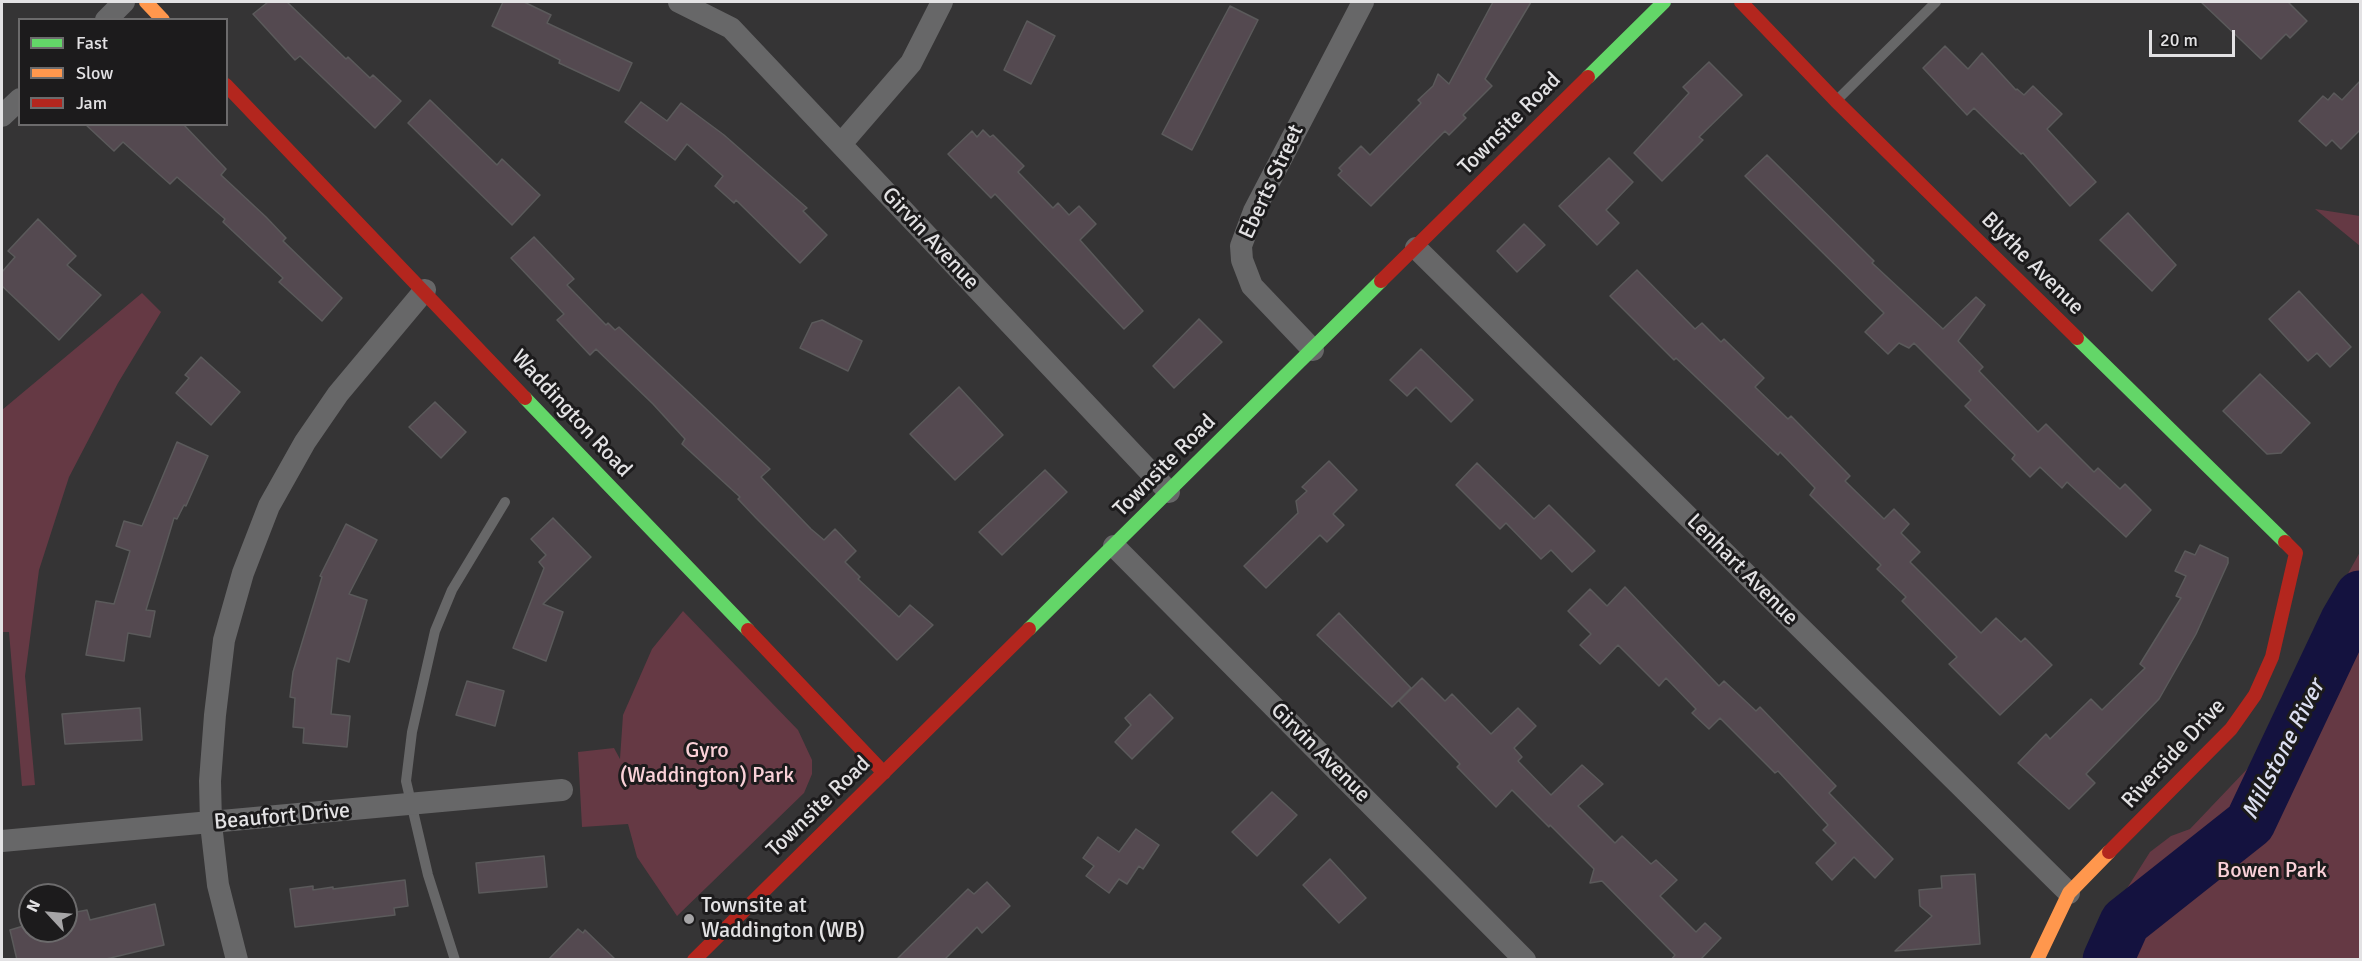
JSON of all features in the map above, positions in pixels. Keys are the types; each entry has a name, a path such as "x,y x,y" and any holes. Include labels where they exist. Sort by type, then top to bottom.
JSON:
{"street":[{"path":"108,18 124,2"},
{"path":"146,2 161,18"},
{"name":"Girvin Avenue","path":"679,2 731,28 1169,492"},
{"path":"841,144 911,63 942,2"},
{"name":"Eberts Street","path":"1313,350 1252,286 1243,267 1241,246 1254,211 1363,2"},
{"name":"Townsite Road","path":"694,960 1664,2"},
{"name":"Blythe Avenue","path":"1741,2 1836,101 2296,553"},
{"name":"Waddington Road","path":"228,87 425,290 884,773"},
{"path":"2,116 18,101"},
{"name":"Lenhart Avenue","path":"1416,248 2069,893"},
{"path":"237,960 218,885 211,824 210,781 224,640 243,573 269,506 305,442 338,394 425,290"},
{"name":"Girvin Avenue","path":"1114,546 1526,960"},
{"name":"Riverside Drive","path":"2037,960 2069,893 2231,729 2255,695 2272,657 2296,553"},
{"name":"Beaufort Drive","path":"2,841 211,824 562,790"}],"lane":[{"path":"1836,101 1936,2"},
{"path":"455,960 428,875 406,781 412,732 435,631 453,590 505,502"}],"green space":[{"path":"2315,209 2360,216 2360,246"},
{"path":"142,293 161,312 118,383 69,477 39,570 25,676 35,785 22,786 9,632 2,632 2,410"},
{"name":"Bowen Park","path":"2360,552 2360,959 2090,959 2093,942 2150,852 2171,836 2190,829 2250,766 2267,741 2275,723 2309,675 2317,645 2335,597"},
{"name":"Gyro (Waddington) Park","path":"683,611 798,730 812,760 812,774 804,793 677,916 637,857 628,824 582,827 578,752 614,748 620,759 623,715 652,649"}],"building":[{"path":"268,2 287,2 346,59 348,57 370,78 373,75 401,101 375,128 300,56 295,60 253,14"},
{"path":"503,2 524,2 551,15 547,23 632,63 619,91 559,63 560,60 492,26"},
{"path":"1493,2 1531,2 1485,79 1492,86 1463,115 1466,118 1449,135 1445,131 1371,206 1338,175 1342,171 1339,168 1361,146 1370,155 1421,103 1418,100 1433,86 1438,74 1449,84"},
{"path":"2201,2 2288,2 2307,21 2290,38 2286,34 2261,59"},
{"path":"1230,6 1258,20 1192,150 1162,134"},
{"path":"1027,21 1055,36 1031,84 1004,70"},
{"path":"1945,46 1968,69 1982,53 2016,90 2024,95 2033,86 2062,114 2047,129 2096,182 2070,206 2023,153 2021,154 1974,108 1967,115 1923,68"},
{"path":"1709,62 1742,95 1699,137 1703,140 1662,181 1634,153 1689,93 1683,87"},
{"path":"2361,80 2361,129 2341,149 2332,140 2326,146 2299,121 2323,96 2328,100 2334,93 2342,100"},
{"path":"430,100 497,165 502,159 540,195 512,225 408,123"},
{"path":"641,102 667,121 681,103 724,135 807,208 803,211 827,235 800,263 736,200 734,203 715,186 723,176 687,144 675,160 625,122"},
{"path":"87,126 185,126 226,169 221,175 266,217 286,238 283,241 342,298 322,321 279,282 283,278 223,222 225,219 177,177 170,184 123,142 114,151"},
{"path":"983,130 990,137 993,135 1024,166 1018,172 1053,208 1058,203 1069,215 1079,206 1096,224 1080,240 1143,311 1124,329 995,194 991,198 948,154 972,131 977,137"},
{"path":"1767,155 1874,261 1872,263 1943,329 1976,297 1985,305 1958,341 1983,367 1979,371 2038,432 2046,424 2094,472 2098,468 2120,489 2125,484 2151,510 2126,537 2067,482 2062,488 2040,467 2030,477 2012,459 2015,455 1965,406 1971,400 1914,343 1909,348 1899,343 1888,354 1865,332 1884,313 1745,176"},
{"path":"1609,158 1633,182 1606,210 1619,223 1597,245 1559,206"},
{"path":"2128,213 2176,265 2152,291 2100,240"},
{"path":"38,219 76,256 67,265 101,295 59,340 2,286 2,272 15,257 8,251"},
{"path":"1524,224 1545,245 1517,272 1497,251"},
{"path":"534,237 574,279 567,285 606,325 608,323 615,330 619,327 770,469 761,477 811,529 824,540 835,529 856,551 845,562 860,577 858,579 899,617 910,605 933,625 897,660 756,518 738,499 740,497 682,444 685,439 653,404 596,349 590,355 557,320 564,314 511,258"},
{"path":"1637,270 1695,329 1702,323 1721,342 1724,339 1764,378 1755,387 1788,419 1791,416 1850,476 1845,481 1884,519 1894,509 1909,524 1901,533 1920,552 1910,562 1981,633 1996,618 2021,642 2025,638 2052,665 2000,715 1949,664 1957,657 1902,601 1906,597 1877,569 1881,565 1810,495 1815,488 1780,452 1778,455 1676,358 1674,360 1610,296"},
{"path":"2299,291 2351,347 2330,367 2317,353 2308,361 2269,319"},
{"path":"1199,319 1222,342 1174,388 1153,366"},
{"path":"822,320 862,341 848,371 800,348 812,323"},
{"path":"1421,349 1473,400 1451,422 1416,387 1407,396 1390,380"},
{"path":"201,357 240,392 211,425 176,393 189,378 185,375"},
{"path":"2260,374 2310,423 2281,453 2267,454 2223,411"},
{"path":"959,387 1003,435 955,480 910,434"},
{"path":"435,402 466,432 441,458 409,427"},
{"path":"177,442 208,456 186,506 184,505 177,519 174,518 146,610 155,611 150,637 128,633 124,661 86,655 96,601 114,604 130,551 116,546 124,521 142,526"},
{"path":"1329,461 1357,490 1333,514 1344,525 1327,542 1320,535 1266,588 1244,566 1298,513 1296,501 1307,491 1302,487"},
{"path":"1477,463 1534,519 1549,505 1595,551 1572,572 1551,550 1541,559 1506,523 1500,529 1456,485"},
{"path":"1045,470 1067,492 1002,555 979,532"},
{"path":"553,518 591,557 543,604 563,612 546,661 513,648 544,568 539,562 546,555 531,539"},
{"path":"346,524 377,540 349,594 367,600 349,662 337,658 331,714 350,716 347,747 303,743 304,728 293,727 295,698 290,697 293,672 322,577 320,576"},
{"path":"2200,545 2228,558 2228,563 2196,634 2159,699 2086,774 2095,783 2069,809 2018,763 2046,734 2050,739 2091,699 2102,710 2145,668 2140,664 2181,598 2176,596 2186,576 2175,571 2185,551 2195,555"},
{"path":"1625,587 1719,686 1724,681 1756,711 1760,707 1836,786 1829,793 1893,859 1875,878 1854,857 1832,880 1816,863 1836,843 1823,830 1828,825 1778,771 1775,773 1720,718 1709,729 1692,713 1696,709 1666,678 1659,686 1618,645 1600,664 1580,645 1591,634 1568,611 1590,589 1607,606"},
{"path":"1339,613 1411,688 1392,707 1317,635"},
{"path":"1422,678 1445,701 1452,694 1491,734 1518,708 1536,726 1514,748 1522,757 1518,761 1551,795 1582,765 1603,784 1578,806 1615,843 1622,836 1651,864 1656,860 1677,880 1660,896 1696,932 1705,923 1721,938 1700,960 1671,960 1675,955 1602,881 1590,883 1594,869 1512,790 1496,807 1457,767 1460,764 1399,701"},
{"path":"467,681 504,691 495,726 456,715"},
{"path":"1150,694 1173,718 1132,759 1115,742 1131,725 1125,718"},
{"path":"140,708 142,740 65,744 62,714"},
{"path":"1272,792 1297,815 1257,856 1232,832"},
{"path":"1136,829 1159,845 1143,869 1139,866 1127,884 1119,879 1109,893 1086,876 1094,866 1083,858 1098,837 1119,852"},
{"path":"544,856 547,887 479,893 476,863"},
{"path":"1330,859 1366,898 1339,923 1303,885"},
{"path":"1975,874 1980,944 1895,951 1932,916 1920,906 1919,890 1942,888 1941,876"},
{"path":"405,880 408,906 394,908 395,915 295,927 290,889 313,886 313,890 333,887 333,889"},
{"path":"987,882 1010,906 982,933 977,927 944,960 896,960 968,889 974,894"},
{"path":"155,904 164,945 102,960 17,960 10,930 18,928 18,943 78,943 78,912 87,910 90,920"},
{"path":"578,929 583,933 585,930 616,960 548,960"}],"waterway":[{"name":"Millstone River","path":"2108,960 2125,922 2250,823 2346,620 2360,596"}],"traffic: fast":[{"path":"1588,77 1664,2"},
{"path":"1029,629 1381,281"},
{"path":"2077,338 2285,542"},
{"path":"525,398 748,630"}],"traffic: slow":[{"path":"146,2 161,18"},
{"path":"2037,960 2069,893 2109,852"}],"traffic: jam":[{"path":"1741,2 1836,101 2077,338"},
{"path":"1381,281 1588,77"},
{"path":"228,87 525,398"},
{"path":"2109,852 2231,729 2255,695 2272,657 2296,553 2285,542"},
{"path":"694,960 1029,629"},
{"path":"748,630 884,773"}],"place":[{"name":"Townsite at Waddington (WB)","path":"689,919"}]}
